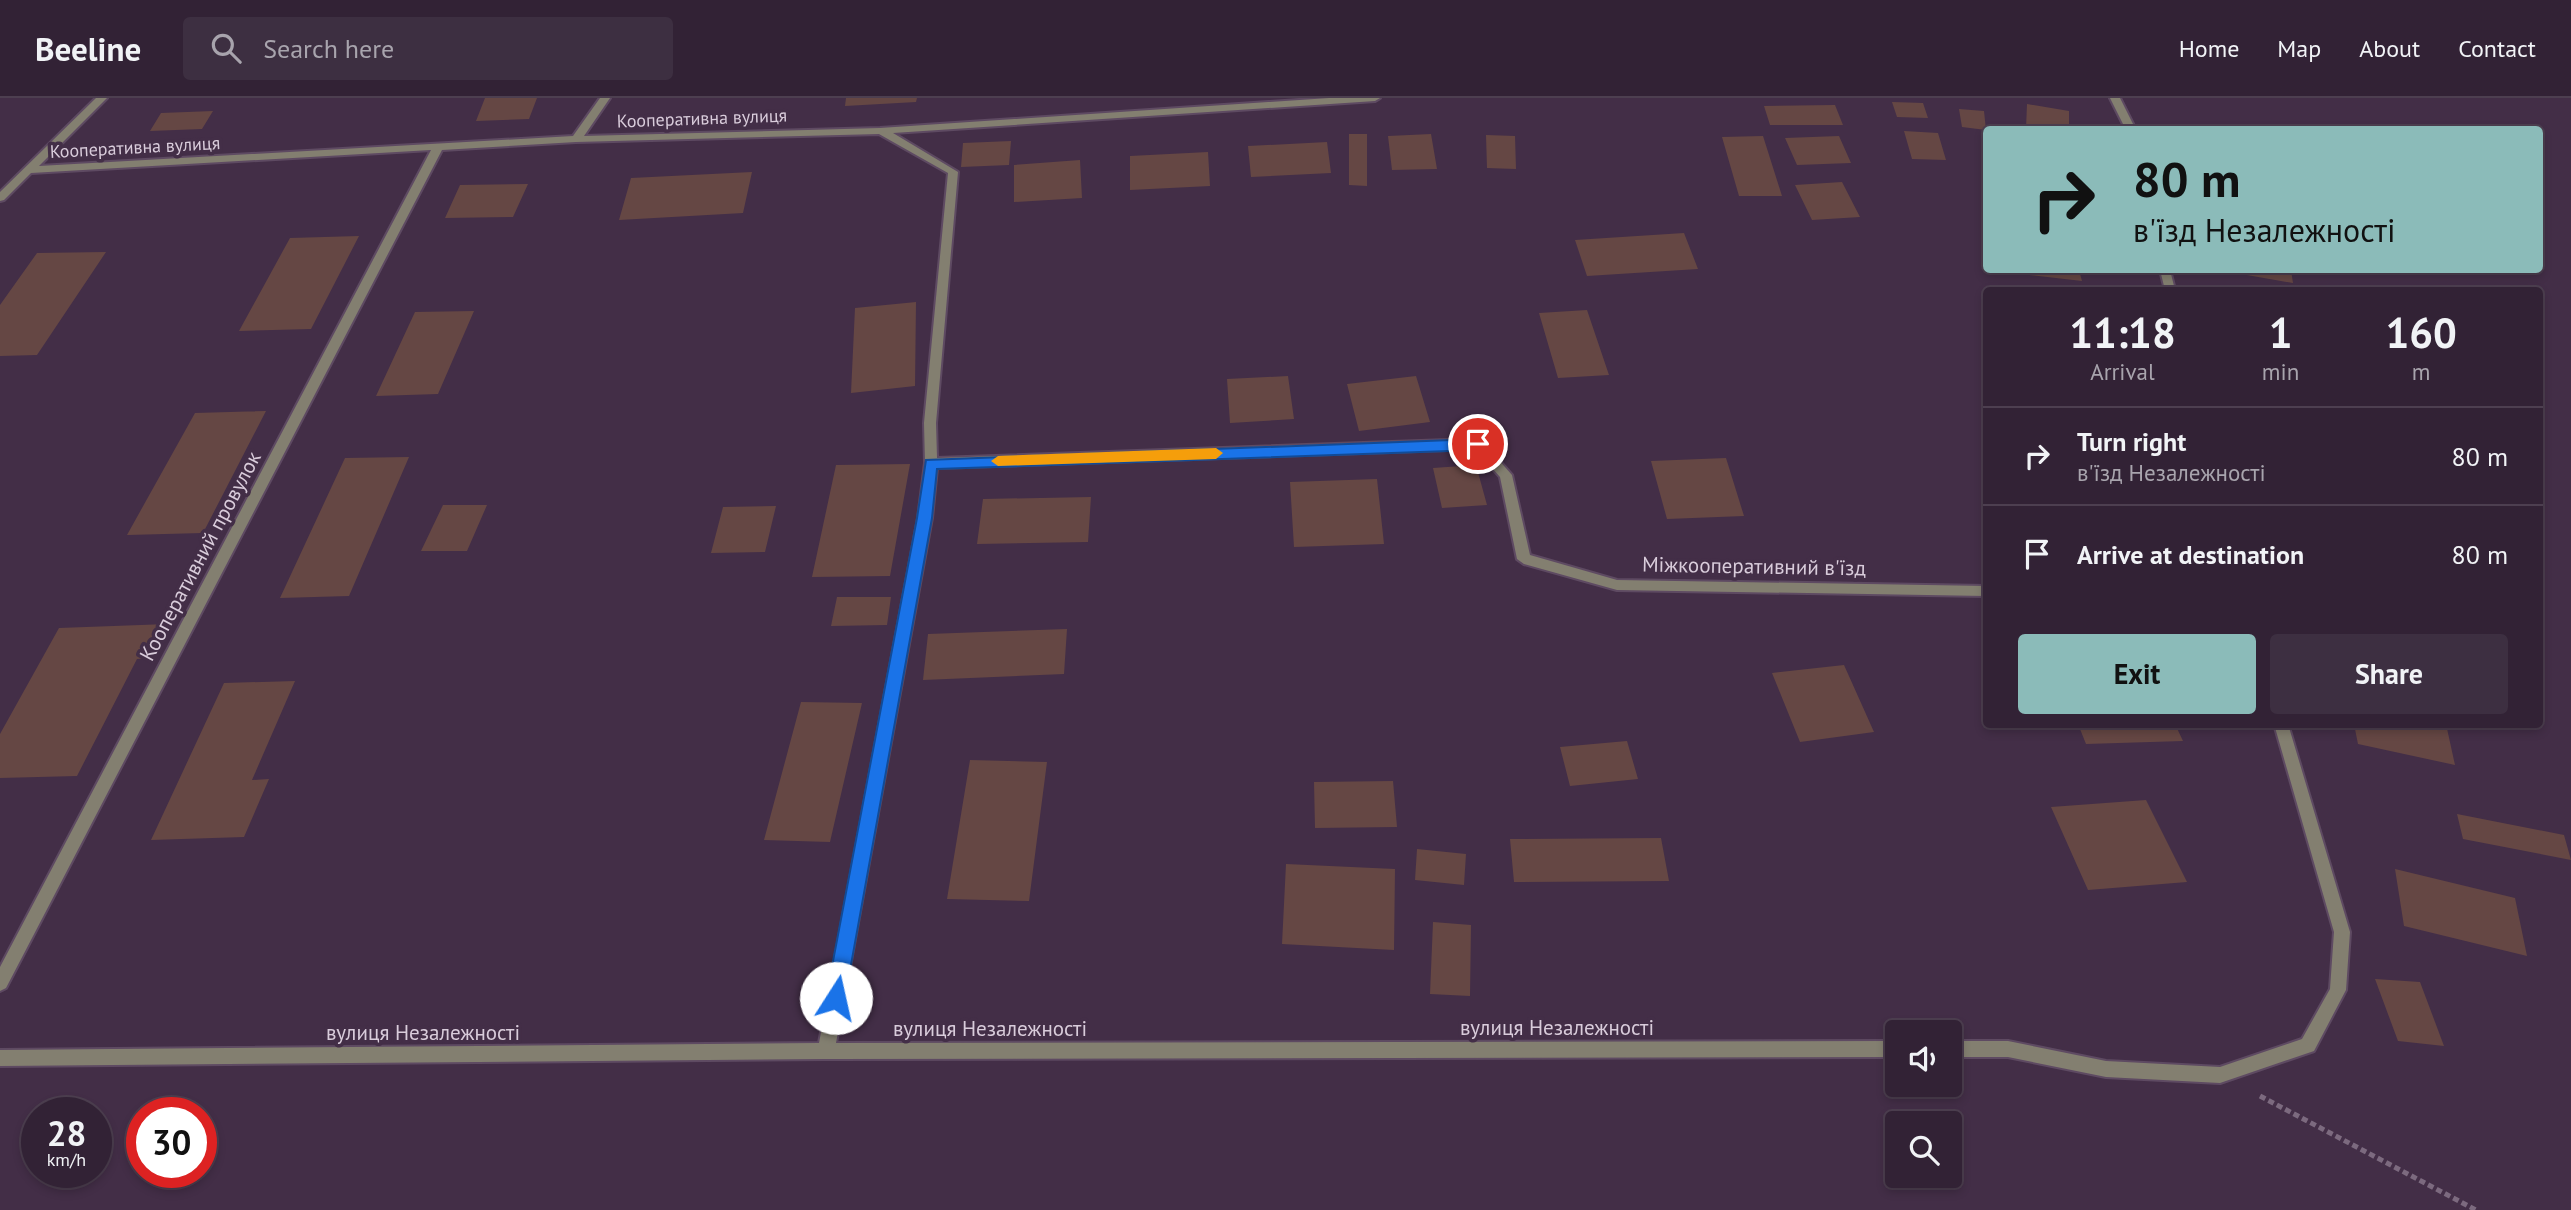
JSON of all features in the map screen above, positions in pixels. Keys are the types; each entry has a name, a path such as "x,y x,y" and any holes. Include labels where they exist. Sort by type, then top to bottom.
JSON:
{"street":[{"path":"0,198 102,98"},
{"path":"576,139 605,98"},
{"name":"Кооперативна вулиця","path":"29,170 576,139 880,131 1266,101 1375,98"},
{"path":"2115,98 2129,126"},
{"path":"826,1051 925,518 931,463 930,423 953,172 880,131"},
{"name":"Кооперативний провулок","path":"0,983 438,148"},
{"name":"Міжкооперативний в'їзд","path":"931,463 1478,444 1506,475 1524,559 1616,585 1983,591"},
{"path":"1962,1049 2008,1049 2106,1069 2220,1075 2308,1045 2338,990 2342,932 2282,728"},
{"name":"вулиця Незалежності","path":"0,1058 826,1051 1885,1049"}],"path":[{"path":"2220,1075 2476,1210"}],"building":[{"path":"485,98 537,98 529,119 476,121"},
{"path":"846,98 917,98 916,102 845,106"},
{"path":"1892,102 1923,103 1928,118 1897,117"},
{"path":"2027,104 2069,111 2069,126 2026,126"},
{"path":"1835,105 1843,125 1770,125 1764,106"},
{"path":"1959,109 1984,111 1986,126 1983,126 1983,130 1962,127"},
{"path":"213,111 202,129 150,131 161,113"},
{"path":"2181,124 2220,126 2182,126"},
{"path":"1904,131 1938,133 1946,160 1912,159"},
{"path":"1349,134 1367,134 1367,186 1349,185"},
{"path":"1431,134 1437,169 1392,170 1388,136"},
{"path":"1486,135 1515,136 1516,169 1487,168"},
{"path":"1763,136 1782,196 1739,196 1722,137"},
{"path":"1839,136 1851,163 1797,165 1785,138"},
{"path":"1011,141 1009,165 961,167 963,143"},
{"path":"1327,142 1331,173 1251,177 1248,146"},
{"path":"1208,152 1210,186 1130,190 1130,156"},
{"path":"1080,160 1082,198 1014,202 1014,165"},
{"path":"752,172 743,213 619,220 631,178"},
{"path":"1842,182 1860,217 1812,220 1795,185"},
{"path":"528,184 513,217 445,218 460,185"},
{"path":"1684,233 1698,269 1587,276 1575,240"},
{"path":"359,236 311,329 239,331 290,238"},
{"path":"106,252 37,355 0,356 0,305 37,253"},
{"path":"2080,273 2082,281 2029,275"},
{"path":"2236,273 2291,273 2293,283"},
{"path":"916,302 915,386 851,393 855,308"},
{"path":"1587,310 1609,375 1558,378 1539,313"},
{"path":"474,311 438,394 376,396 415,312"},
{"path":"1288,376 1294,419 1230,423 1227,379"},
{"path":"1416,376 1430,422 1359,431 1347,384"},
{"path":"266,411 203,533 127,535 195,413"},
{"path":"409,457 349,596 280,598 345,458"},
{"path":"1726,458 1744,516 1667,519 1651,461"},
{"path":"910,464 890,576 812,577 836,465"},
{"path":"1476,465 1487,505 1442,508 1433,468"},
{"path":"1377,479 1384,544 1294,547 1290,482"},
{"path":"1091,497 1088,542 977,544 983,499"},
{"path":"443,505 487,505 467,551 421,551"},
{"path":"776,506 765,552 711,553 723,507"},
{"path":"837,597 891,597 887,625 831,626"},
{"path":"168,624 151,658 137,659 77,776 0,778 0,734 59,628"},
{"path":"1067,629 1064,674 923,680 928,634"},
{"path":"1844,665 1874,732 1800,742 1772,673"},
{"path":"295,681 252,780 269,779 244,837 151,840 224,683"},
{"path":"801,702 862,703 830,842 764,840"},
{"path":"2080,728 2177,728 2183,741 2086,744"},
{"path":"2355,728 2447,728 2455,765 2358,744"},
{"path":"1627,741 1638,779 1570,786 1560,747"},
{"path":"970,760 1047,762 1029,901 947,899"},
{"path":"1393,781 1397,827 1315,828 1314,782"},
{"path":"2146,800 2187,882 2088,890 2051,807"},
{"path":"2457,814 2564,835 2571,860 2463,839"},
{"path":"1661,838 1669,881 1514,882 1510,839"},
{"path":"1417,849 1466,854 1464,885 1415,880"},
{"path":"1286,864 1395,869 1394,950 1282,944"},
{"path":"2395,869 2515,898 2527,956 2404,926"},
{"path":"1433,922 1471,925 1470,996 1430,994"},
{"path":"2375,979 2420,982 2444,1046 2398,1041"}],"slow traffic":[{"path":"998,461 1216,453"}],"route":[{"path":"836,998 925,518 931,463 1478,444"}]}
